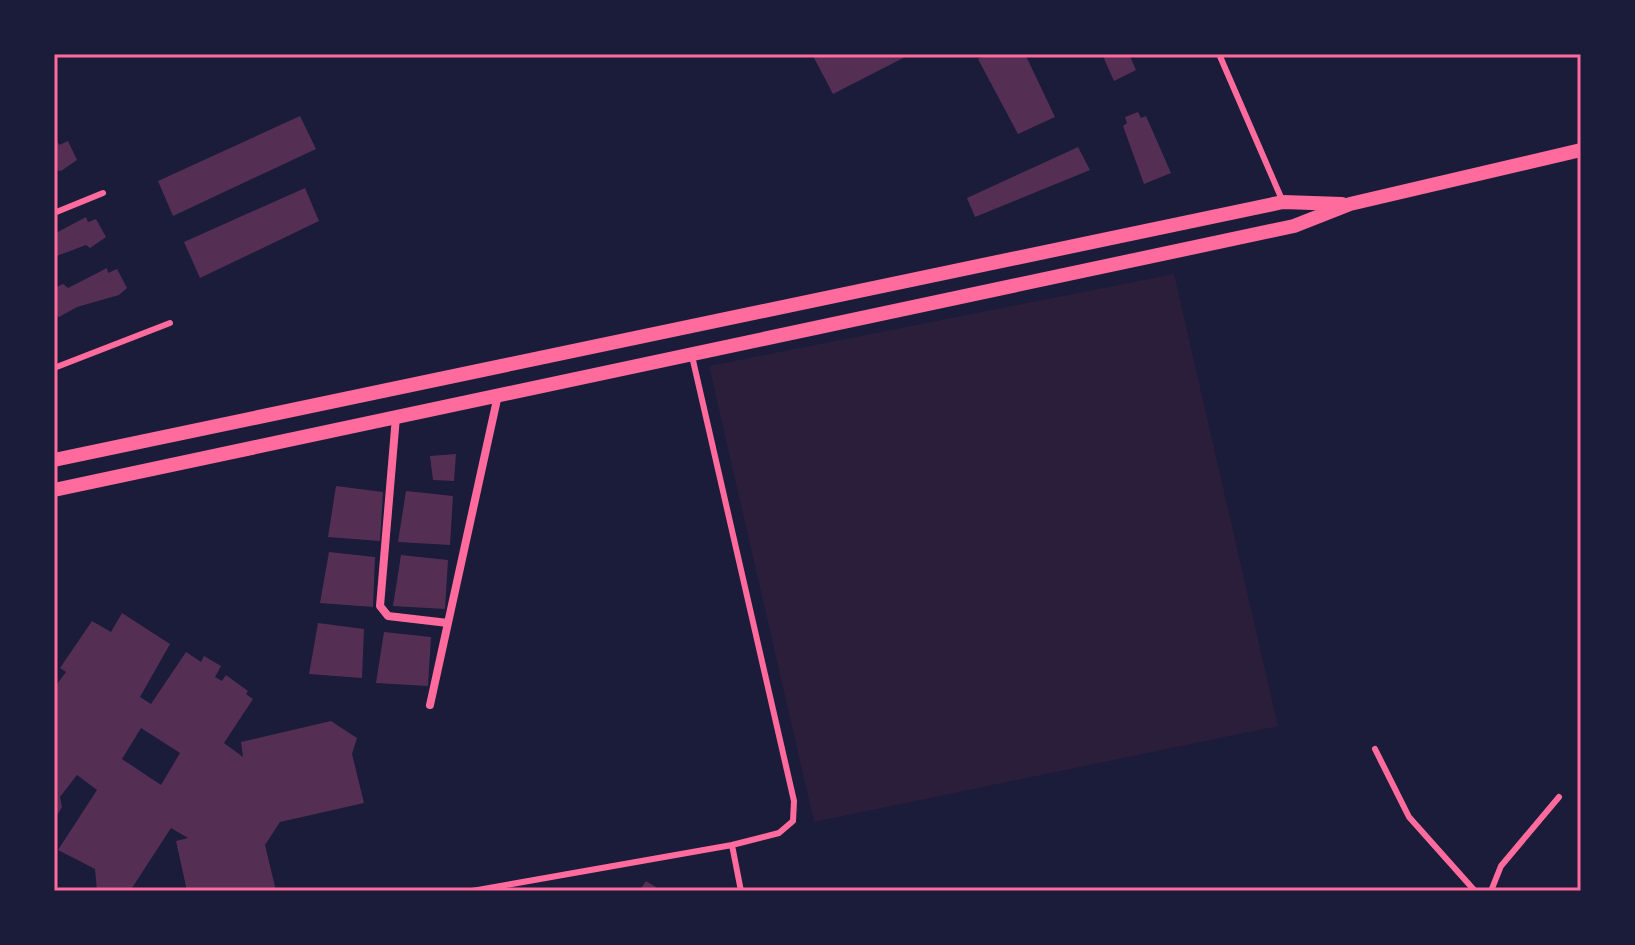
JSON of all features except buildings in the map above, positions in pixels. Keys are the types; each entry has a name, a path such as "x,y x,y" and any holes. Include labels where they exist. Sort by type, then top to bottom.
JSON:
{"street":[{"path":"54,490 1294,226 1350,204 1581,150"},
{"path":"54,460 1283,202 1350,204"},
{"path":"878,287 882,314"},
{"path":"430,705 498,395"},
{"path":"396,417 380,606 388,616 448,623"}],"lane":[{"path":"1219,54 1283,202"},
{"path":"54,213 103,193"},
{"path":"54,368 170,323"},
{"path":"472,891 732,845 788,828 793,821 794,801 691,354"},
{"path":"1375,749 1409,817 1475,891"},
{"path":"1491,891 1501,866 1559,797"},
{"path":"732,845 741,891"}],"shaded area":[{"path":"1174,274 1278,726 814,822 709,366"}]}
